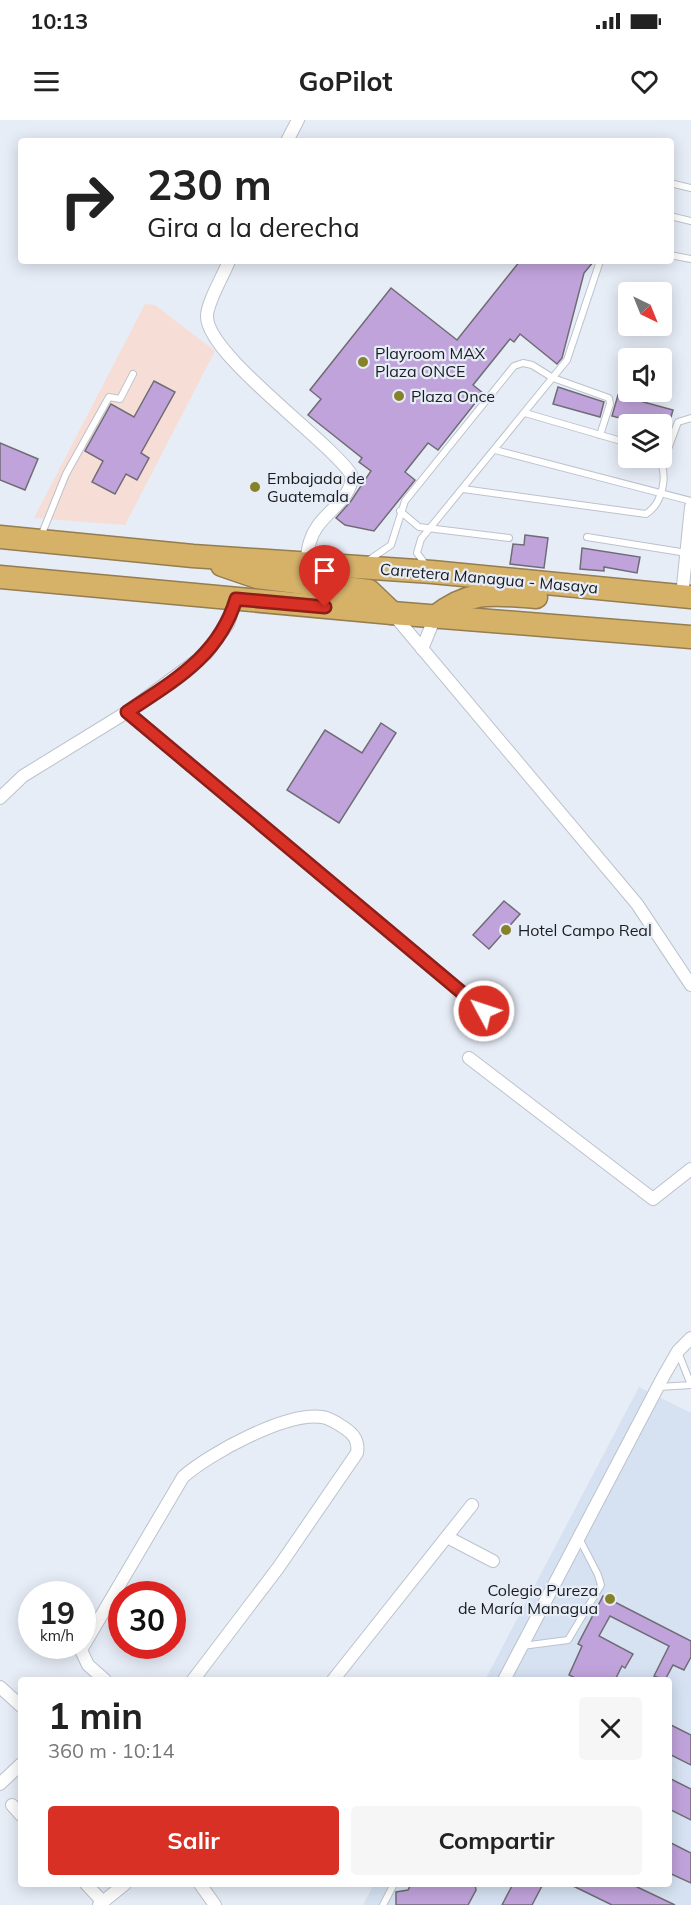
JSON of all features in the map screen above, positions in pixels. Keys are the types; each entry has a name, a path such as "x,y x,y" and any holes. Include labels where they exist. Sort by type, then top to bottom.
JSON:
{"highway":[{"name":"Carretera Managua - Masaya","path":"0,537 193,555 432,572 682,596"},
{"path":"193,555 257,577 369,591 392,613"},
{"path":"0,577 435,617 691,637"},
{"path":"435,617 456,601 484,594 626,604 682,596"}],"street":[{"path":"289,138 298,120"},
{"path":"229,264 206,315 209,332 263,391 351,474 353,482 349,490 317,526 310,540 306,562"},
{"path":"682,596 689,554 691,514"},
{"path":"0,798 23,776 127,712 207,653 228,624 236,599"},
{"path":"392,613 637,904 691,985"},
{"path":"422,649 435,617"},
{"path":"127,712 484,1011"},
{"path":"469,1058 653,1198 691,1169"},
{"path":"506,1677 658,1387 678,1351 691,1338"},
{"path":"102,1677 88,1665 81,1650 183,1476 200,1462 271,1428 302,1418 324,1417 337,1423 352,1432 358,1444 357,1453 278,1568 195,1677"},
{"path":"335,1677 472,1505"},
{"path":"447,1537 492,1561"},
{"path":"0,1688 18,1703"},
{"path":"0,1784 18,1767"},
{"path":"12,1805 18,1812"},
{"path":"88,1887 101,1903 121,1887"},
{"path":"202,1887 215,1905"}],"lane":[{"path":"674,184 691,188"},
{"path":"674,217 691,221"},
{"path":"674,256 691,259"},
{"path":"432,572 417,553 417,546 553,378 573,347 598,264"},
{"path":"358,566 381,554 391,545 400,511 514,366 523,363 532,365 553,378 609,398 610,404 600,435"},
{"path":"40,540 46,519 66,474 109,397 120,399 133,374"},
{"path":"525,413 618,440"},
{"path":"672,438 678,422 691,418"},
{"path":"495,450 691,501"},
{"path":"463,489 638,515 653,510 662,494 663,468"},
{"path":"400,511 413,524 509,538"},
{"path":"587,537 689,554"},
{"path":"658,1387 691,1385 678,1351"},
{"path":"522,1646 568,1640 601,1585 579,1538"},
{"path":"383,1905 392,1887"}],"shaded area":[{"path":"145,304 155,305 215,351 125,525 34,518"},
{"name":"Colegio Pureza de María Managua","path":"639,1387 691,1413 691,1905 363,1905 372,1887 672,1887 672,1677 487,1677"}],"building":[{"name":"Plaza Once","path":"518,264 592,264 584,273 562,358 557,364 520,334 514,342 510,339 473,385 483,393 438,450 428,443 405,472 415,480 374,531 345,525 336,518 351,501 371,471 359,462 362,458 308,415 321,399 310,390 391,288 457,340"},
{"path":"154,381 175,392 141,453 149,458 137,480 126,474 115,494 92,482 103,461 85,451 111,404 134,417"},
{"path":"558,387 604,402 600,417 553,404"},
{"path":"618,395 618,402 644,402 673,410 672,414 612,416"},
{"path":"0,443 38,459 25,490 0,480"},
{"path":"525,535 548,538 544,568 510,564 513,544 524,545"},
{"path":"582,548 640,557 637,573 604,567 604,571 580,569"},
{"path":"381,723 396,733 339,823 287,790 325,730 362,753"},
{"path":"504,901 520,914 489,949 473,935"},
{"path":"603,1596 691,1641 691,1657 684,1670 673,1665 667,1677 654,1676 669,1646 610,1616 599,1636 633,1654 625,1668 622,1666 616,1677 573,1677 569,1675 582,1646 578,1644"},
{"path":"672,1726 691,1735 691,1765 672,1756"},
{"path":"672,1780 691,1789 691,1820 672,1810"},
{"path":"672,1844 691,1853 691,1883 672,1874"},
{"path":"410,1887 476,1887 476,1890 468,1905 396,1905 396,1892 408,1890"},
{"path":"511,1887 541,1887 532,1905 502,1905"},
{"path":"575,1887 637,1887 675,1905 612,1905"}],"place":[{"name":"Playroom MAX Plaza ONCE","path":"363,362"},
{"name":"Plaza Once","path":"399,396"},
{"name":"Embajada de Guatemala","path":"255,487"},
{"name":"Hotel Campo Real","path":"506,930"},
{"name":"Colegio Pureza de María Managua","path":"610,1599"}],"route":[{"path":"325,607 236,599 228,624 207,653 127,712 484,1011"}]}
